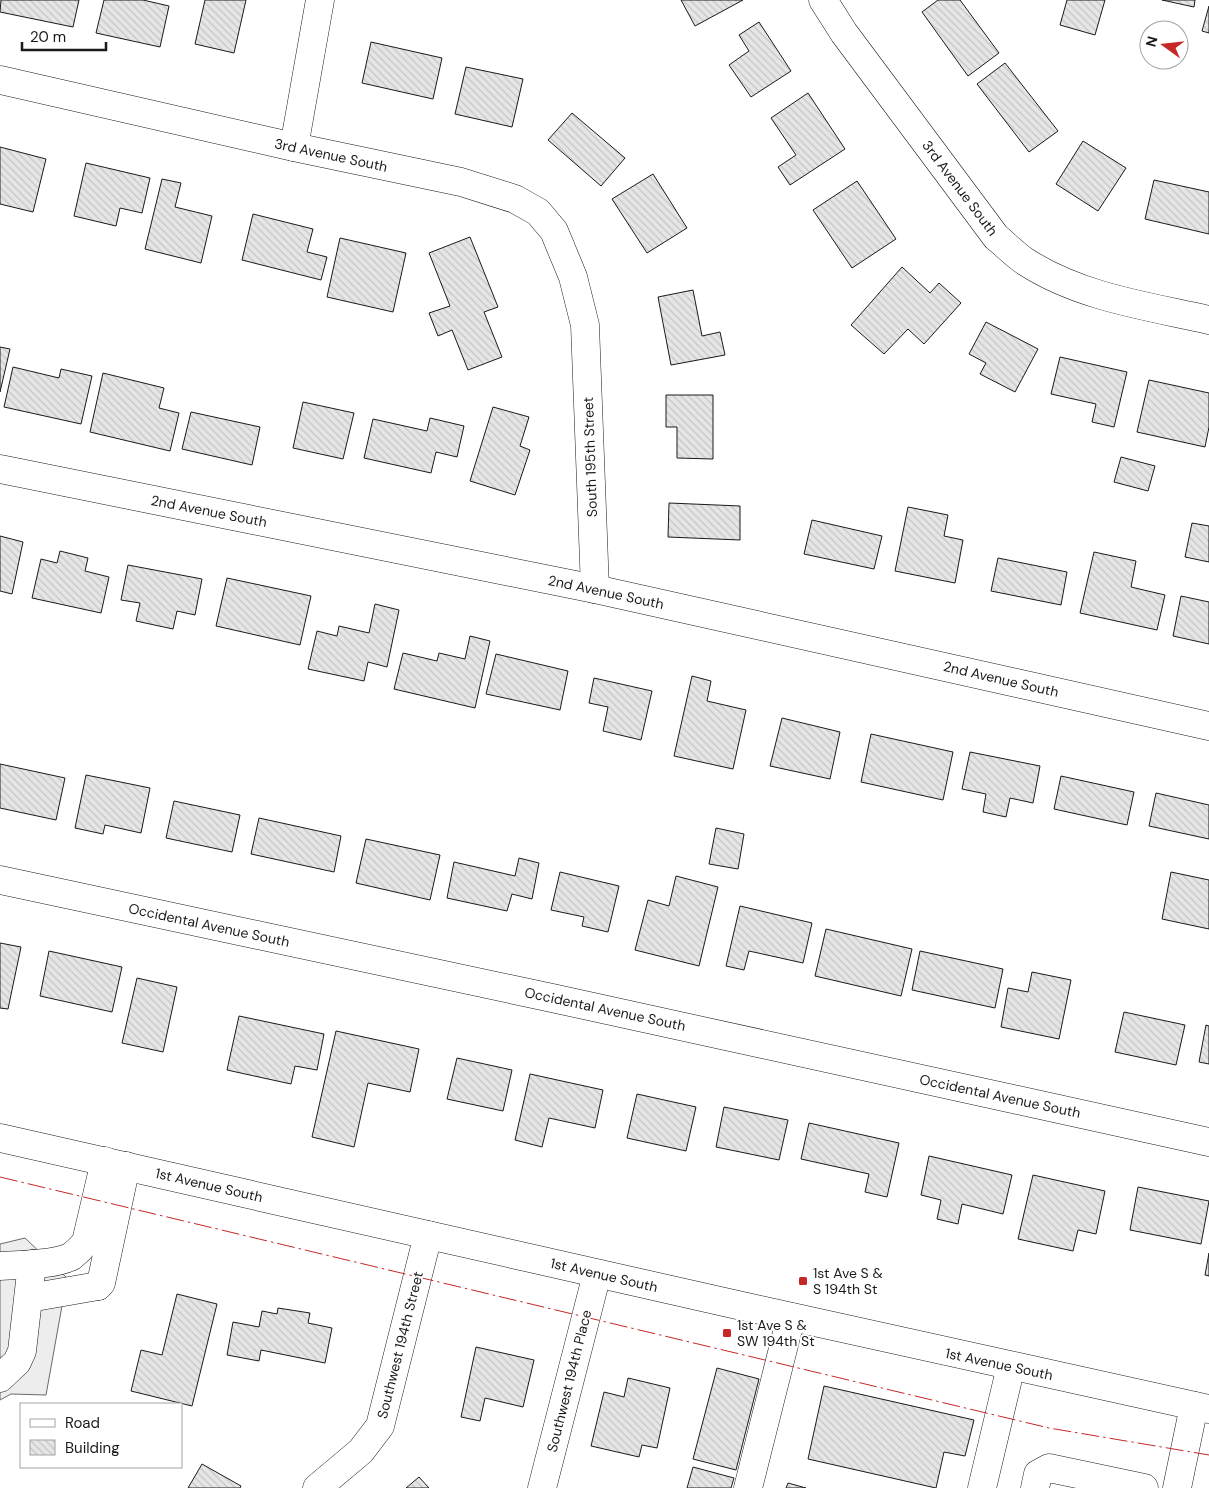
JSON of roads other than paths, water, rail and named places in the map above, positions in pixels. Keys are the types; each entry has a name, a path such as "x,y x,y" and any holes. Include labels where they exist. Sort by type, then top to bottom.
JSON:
{"street":[{"path":"294,147 320,0"},
{"name":"3rd Avenue South","path":"823,0 844,33 996,237 1025,262 1062,282 1106,297 1209,320"},
{"name":"3rd Avenue South","path":"0,80 294,147 461,182 515,200 538,212 554,231 569,268 585,325"},
{"name":"South 195th Street","path":"585,325 595,589"},
{"name":"2nd Avenue South","path":"0,469 595,589 1209,726"},
{"name":"Occidental Avenue South","path":"0,880 1209,1142"},
{"name":"1st Avenue South","path":"0,1138 597,1274 1202,1408"},
{"path":"0,1266 64,1259 81,1248 86,1242 116,1164"},
{"path":"29,1298 98,1286 101,1283 116,1164"},
{"name":"Southwest 194th Street","path":"317,1488 361,1451 380,1426 428,1236"},
{"path":"81,1248 98,1286"},
{"path":"0,1378 17,1362 22,1351 32,1264"},
{"name":"Southwest 194th Place","path":"542,1488 597,1274"},
{"path":"748,1488 790,1317"},
{"path":"982,1488 1011,1366"},
{"path":"1177,1488 1202,1408"},
{"path":"1035,1488 1038,1474 1049,1468 1144,1488"}],"place":[{"name":"1st Ave S & S 194th St","path":"803,1281"},
{"name":"1st Ave S & SW 194th St","path":"727,1333"}]}
